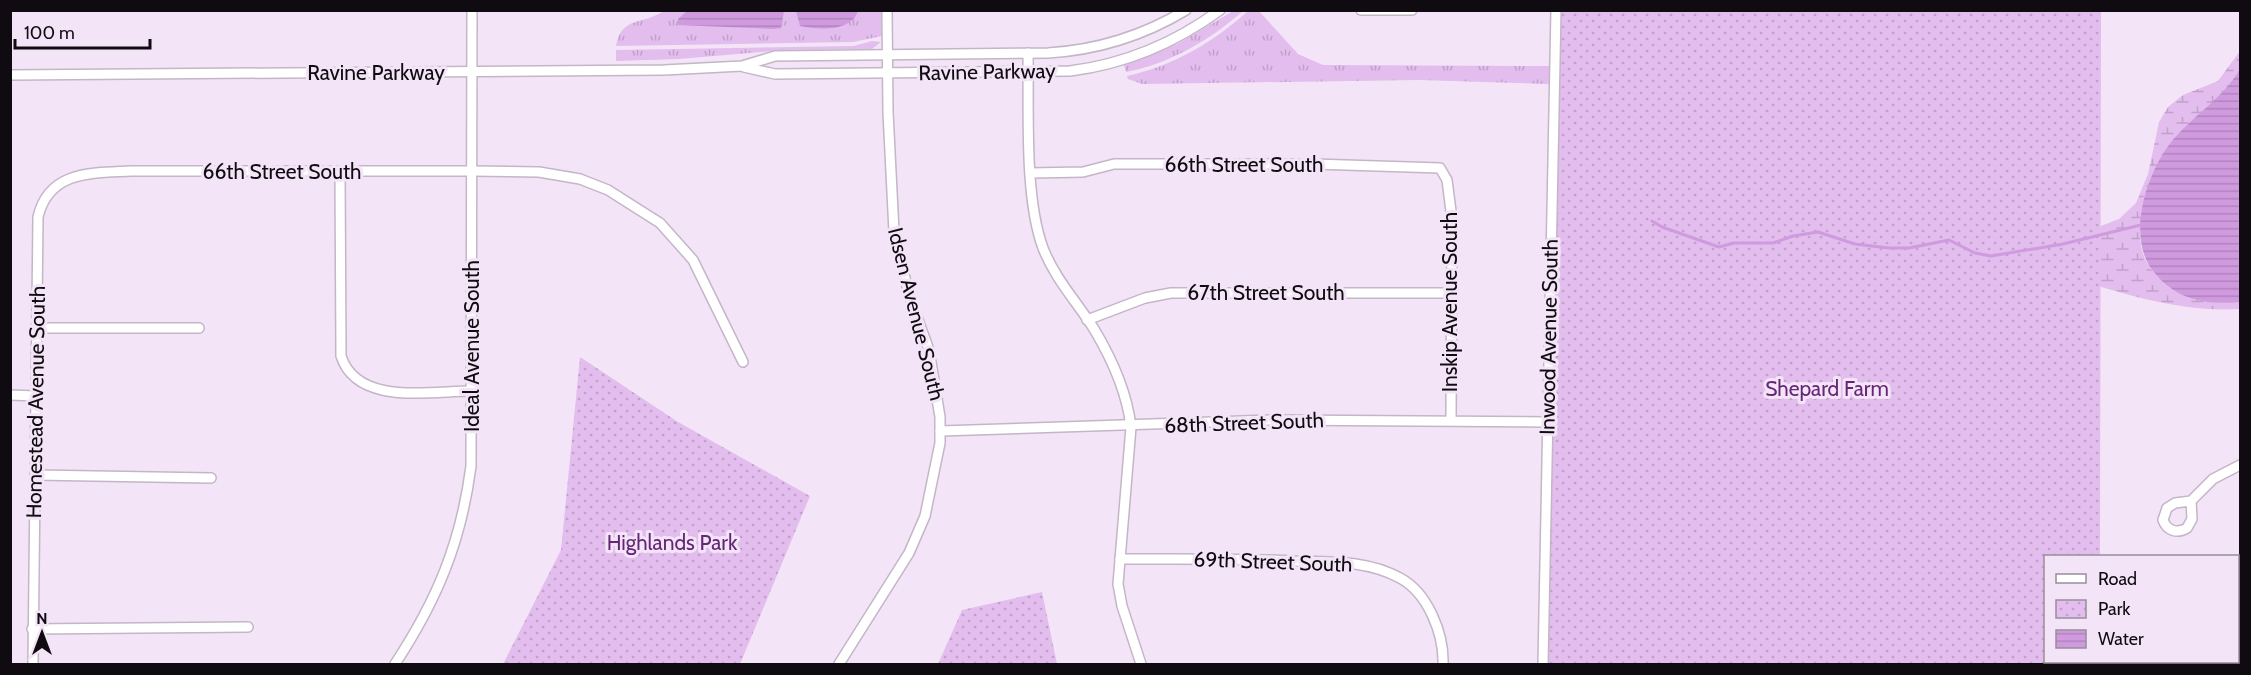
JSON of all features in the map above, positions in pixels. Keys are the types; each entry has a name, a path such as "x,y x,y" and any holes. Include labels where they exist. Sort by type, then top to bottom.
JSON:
{"street":[{"name":"Ideal Avenue South","path":"395,664 422,622 441,584 462,523 471,466 472,10"},
{"name":"Idsen Avenue South","path":"839,664 892,584 925,516 940,431 929,350 909,296 894,232 887,10"},
{"name":"Ravine Parkway","path":"10,75 674,70 742,66 775,56 1059,52 1104,45 1149,30 1186,10"},
{"name":"Ravine Parkway","path":"742,66 775,74 1029,72 1086,69 1132,57 1172,40 1220,10"},
{"path":"1361,10 1412,10"},
{"name":"Inwood Avenue South","path":"1544,664 1556,10"},
{"path":"1028,53 1034,215 1044,249 1067,292 1087,320 1124,390 1131,427 1118,584 1122,606 1141,664"},
{"name":"66th Street South","path":"1032,173 1083,172 1114,164 1427,166 1440,168 1448,184"},
{"name":"66th Street South","path":"93,173 472,171 540,172 580,178 608,190 660,223 693,260 743,362"},
{"path":"340,172 341,356 345,369 368,388 405,392 472,391"},
{"name":"Homestead Avenue South","path":"33,664 38,217 41,203 68,179 77,174 93,173"},
{"name":"Inskip Avenue South","path":"1448,184 1452,219 1451,420"},
{"name":"67th Street South","path":"1087,320 1145,298 1171,294 1451,293"},
{"path":"37,328 199,328"},
{"path":"10,395 36,396"},
{"name":"68th Street South","path":"940,431 1131,427 1275,420 1548,422"},
{"path":"2192,501 2213,479 2241,465"},
{"path":"35,475 211,478"},
{"name":"69th Street South","path":"1120,559 1266,560 1361,564 1402,579 1418,593 1425,602 1435,624 1443,664"},
{"path":"32,629 248,627"}],"green space":[{"path":"1249,10 1259,11 1298,54 1323,65 1549,66 1549,84 1418,80 1142,84 1128,79 1127,76 1161,66 1192,51 1236,22"},
{"path":"664,11 881,11 882,36 853,42 616,46 619,36 628,25"},
{"path":"1233,11 1243,11 1203,41 1173,57 1126,72 1124,65 1179,43"},
{"name":"Shepard Farm","path":"1561,11 2101,11 2100,555 2044,555 2044,663 2239,663 2240,606 2240,664 1548,664"},
{"path":"872,41 881,42 872,49 784,50 679,59 616,61 616,50 854,46"},
{"path":"2240,51 2241,67 2235,81 2218,101 2177,136 2159,162 2151,180 2140,233 2141,247 2149,267 2172,290 2204,301 2240,302 2240,309 2193,308 2169,304 2055,273 2088,231 2119,219 2136,203 2148,174 2159,122 2168,107 2183,95 2218,81"},
{"name":"Highlands Park","path":"580,357 678,422 810,496 740,664 503,664 561,550"},
{"path":"1042,592 1057,664 938,664 962,610"}],"water":[{"path":"796,10 858,11 849,23 825,29 800,26"},
{"path":"687,11 784,11 781,28 775,29 678,25 678,19"},
{"path":"2240,69 2240,302 2206,302 2175,291 2157,276 2147,262 2140,229 2142,211 2152,175 2169,145 2224,90"}],"waterway":[{"path":"1652,221 1662,227 1719,247 1734,243 1773,243 1793,236 1818,232 1855,244 1889,248 1909,248 1949,240 1975,253 1991,256 2063,244 2141,225"}]}
